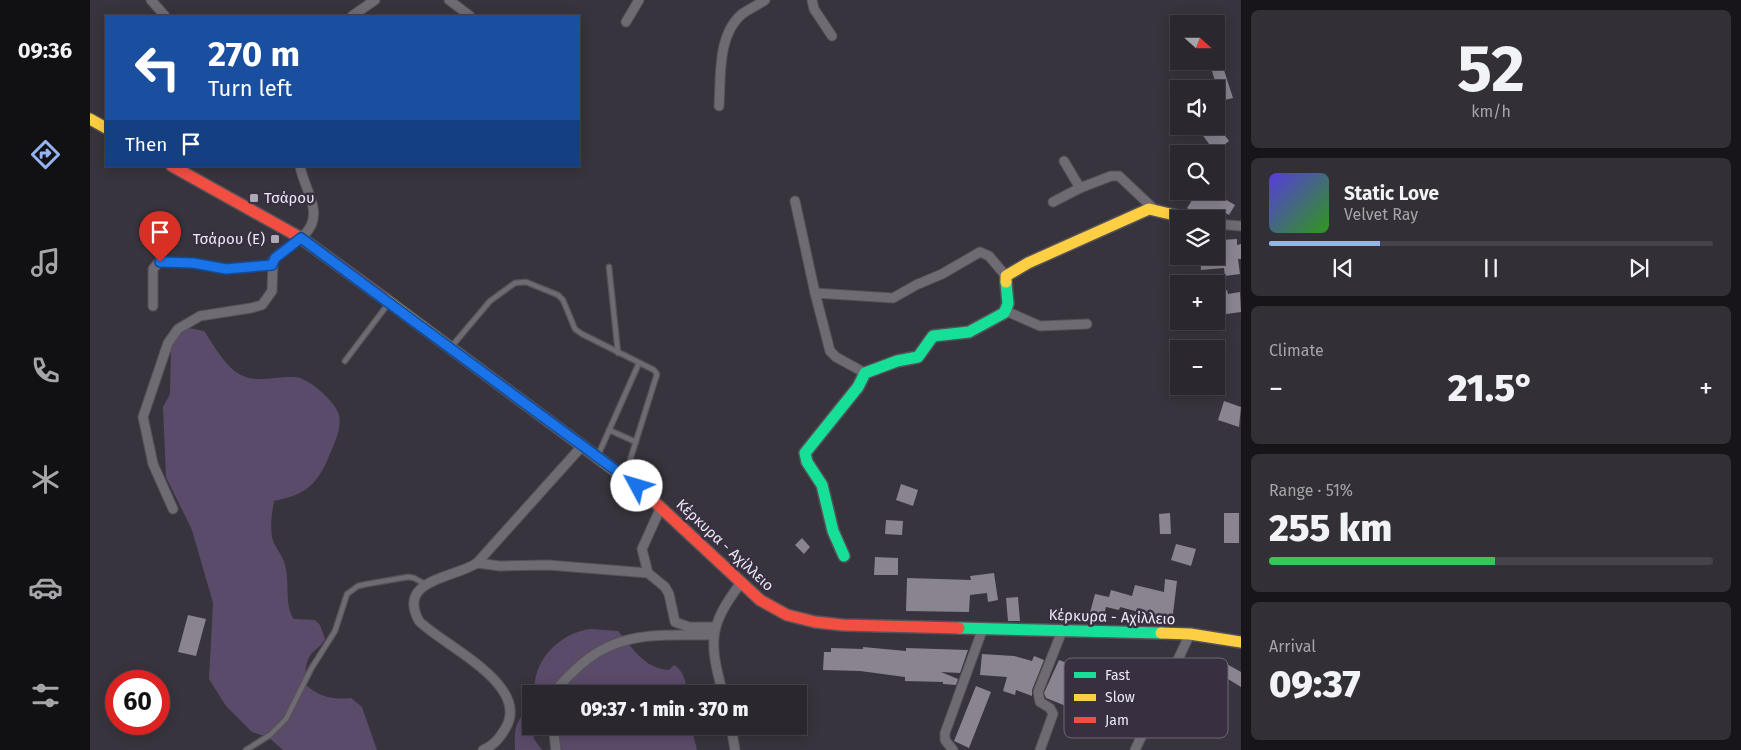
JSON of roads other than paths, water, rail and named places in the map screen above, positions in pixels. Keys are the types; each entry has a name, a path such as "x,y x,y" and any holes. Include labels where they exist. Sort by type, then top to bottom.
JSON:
{"main road":[{"path":"90,119 105,127"},
{"name":"Κέρκυρα - Αχίλλειο","path":"174,167 301,238 598,456 661,507 740,584 773,609 787,615 815,622 843,625 1190,634 1241,642"},
{"path":"844,556 833,531 822,485 805,456 808,448 858,387 865,373 897,361 918,357 929,339 933,336 969,332 1006,311 1008,304 1006,276 1037,259 1149,210 1154,209 1170,213"}],"street":[{"path":"151,0 164,15"},
{"path":"353,15 375,0"},
{"path":"449,0 469,15"},
{"path":"626,22 639,0"},
{"path":"719,106 723,57 728,34 742,14 765,0"},
{"path":"812,0 814,8 832,36"},
{"path":"1064,161 1080,188"},
{"path":"173,509 153,464 143,417 168,343 178,330 200,316 262,305 272,291 272,265 275,258 301,238 311,227 314,214 300,167"},
{"path":"1053,202 1080,188 1111,176 1119,176 1154,209"},
{"path":"795,201 815,294 830,352 865,373"},
{"path":"1225,225 1241,226"},
{"path":"815,294 893,298 916,285 942,274 980,252 989,256 1006,276"},
{"path":"153,306 153,269 160,262 193,263 226,269 272,265"},
{"path":"1006,311 1040,326 1087,324"},
{"path":"483,750 496,742 507,726 510,716 508,702 503,691 487,673 419,621 415,604 416,596 424,584 468,569 477,563 583,445"},
{"path":"661,507 643,544 643,560 648,572 670,594 675,622 689,627 714,631"},
{"path":"477,563 500,566 548,565 648,572"},
{"path":"722,685 714,631 724,604 740,584"},
{"path":"952,750 945,740 945,733 983,628"},
{"path":"562,685 583,663 625,639 640,636 714,631"},
{"path":"1040,750 1053,714 1050,708 1040,702 1038,692 1062,631"},
{"path":"1179,658 1190,634"},
{"path":"554,735 556,750"},
{"path":"733,735 734,750"},
{"path":"1135,750 1141,738"}],"lane":[{"path":"610,267 618,353"},
{"path":"450,348 490,301 515,283 526,282 558,295 567,305 575,329 592,340 654,370 658,377 624,476"},
{"path":"345,361 389,303"},
{"path":"598,456 639,363"},
{"path":"610,430 636,442"},
{"path":"246,750 270,735 286,719 311,669 330,642 343,602 352,590 367,584 408,577 424,584"}],"place":[{"name":"Τσάρου","path":"254,198"},
{"name":"Τσάρου (E)","path":"275,239"}]}
